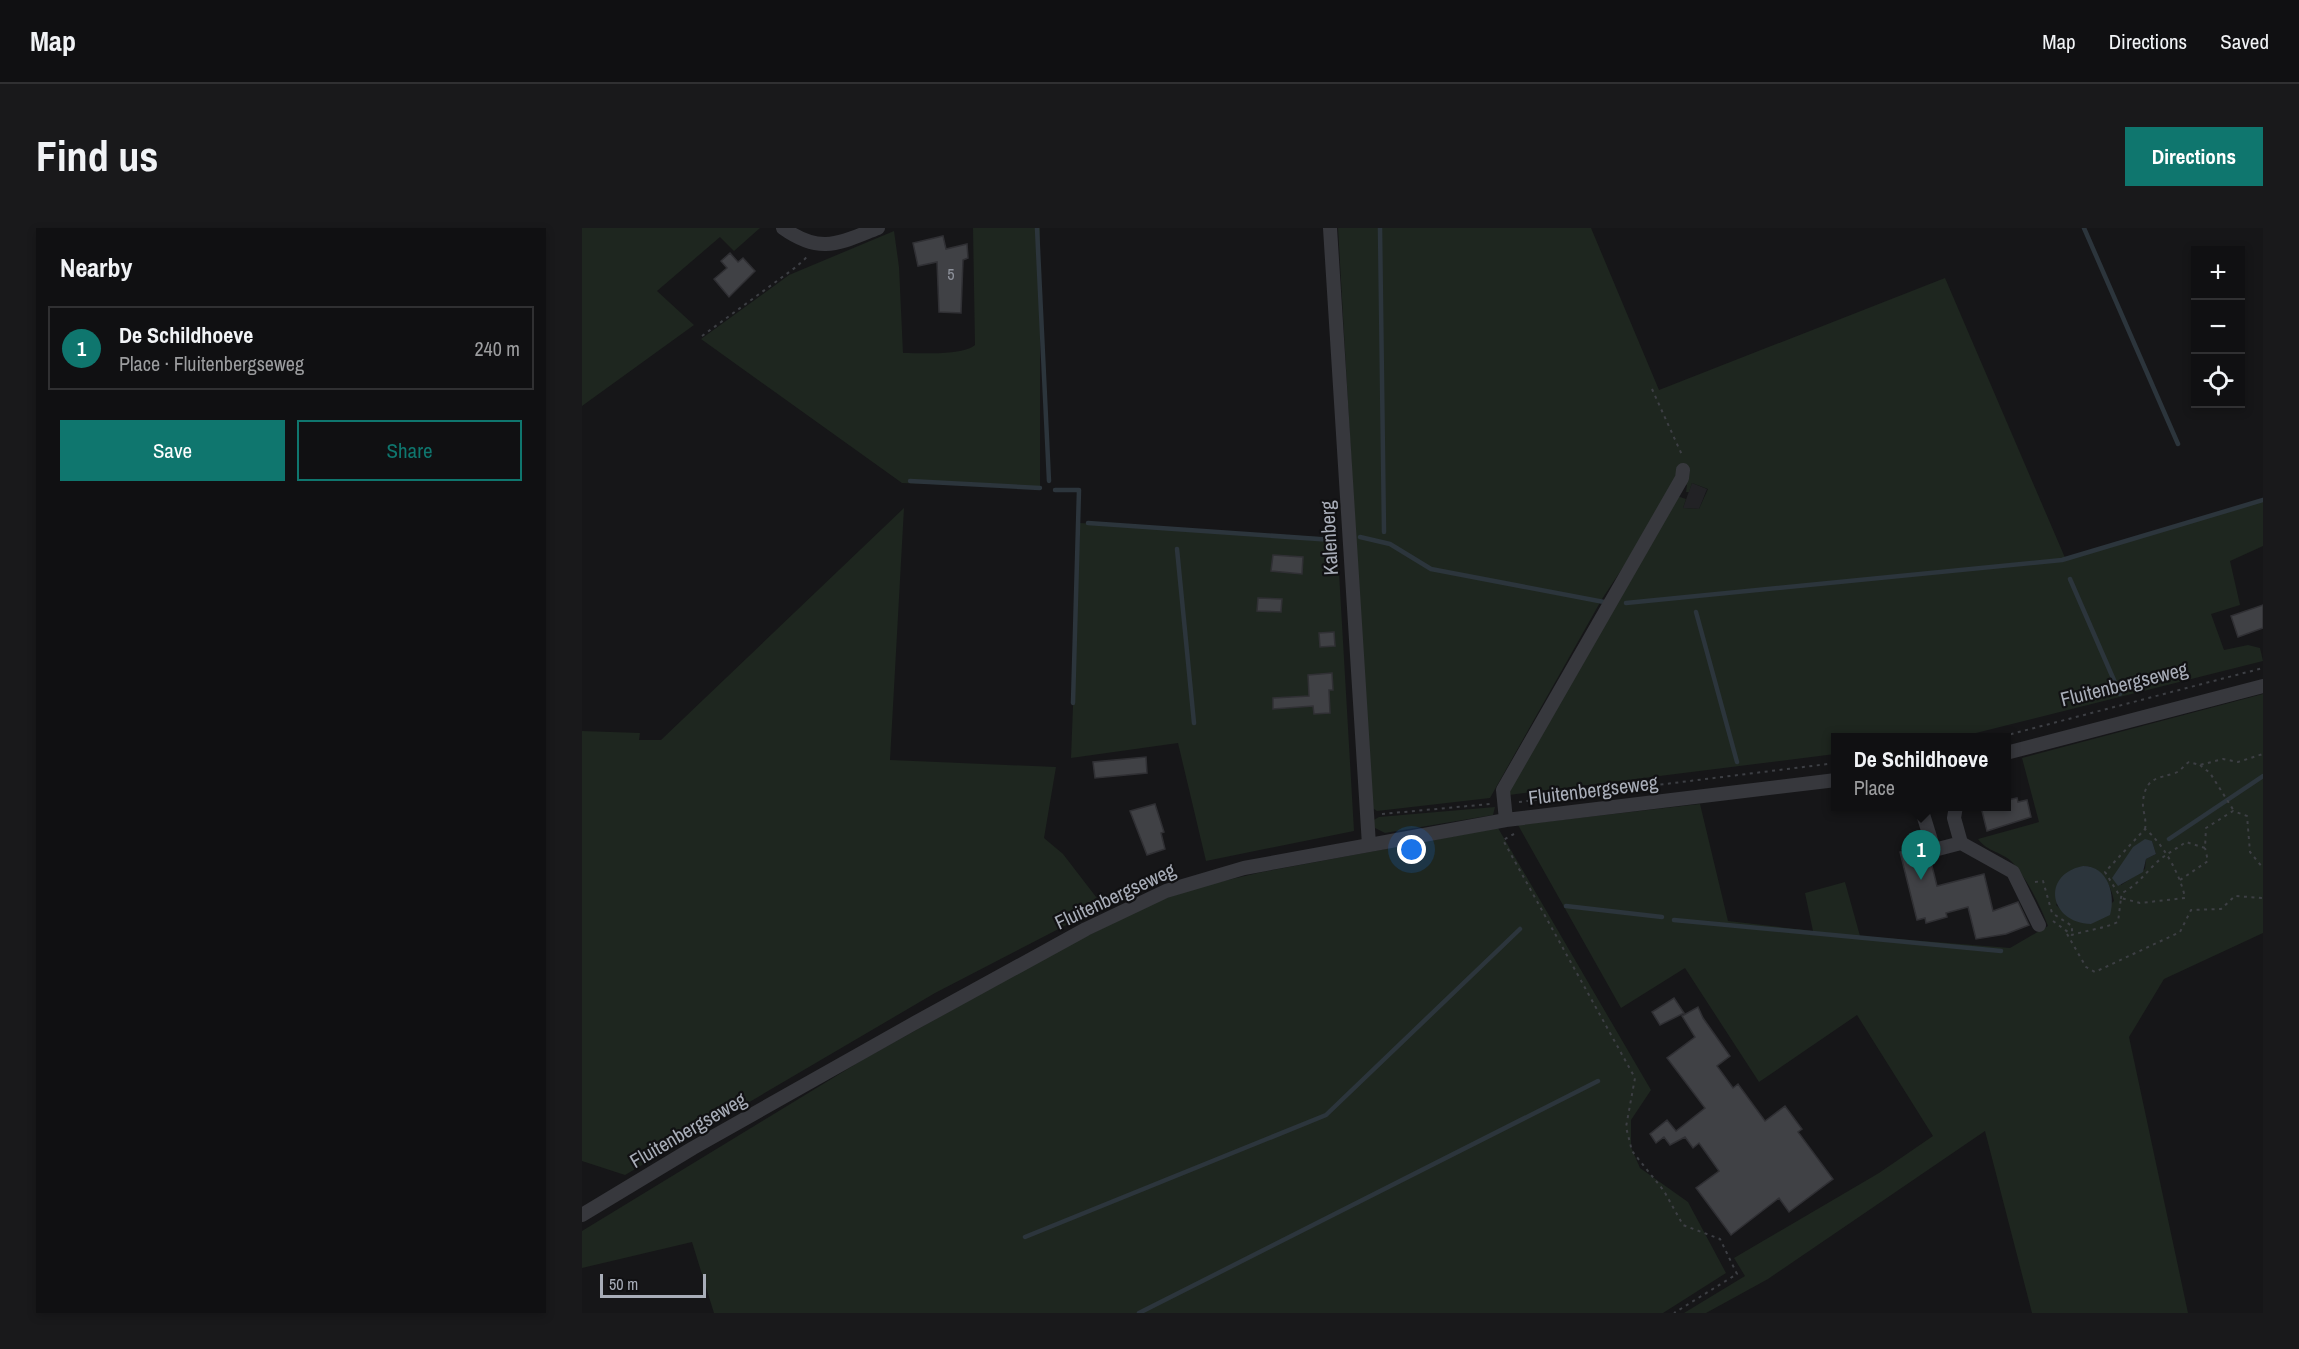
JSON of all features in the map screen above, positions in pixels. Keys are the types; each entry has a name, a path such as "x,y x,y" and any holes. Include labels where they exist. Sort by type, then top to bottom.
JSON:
{"street":[{"path":"783,228 801,241 818,245 832,245 878,228"},
{"name":"Kalenberg","path":"1330,228 1369,845"},
{"path":"1506,820 1503,790 1681,492 1683,470"},
{"name":"Fluitenbergseweg","path":"2011,752 2263,686"},
{"name":"Fluitenbergseweg","path":"582,1215 693,1148 911,1025 1086,929 1144,900 1226,872 1506,820 1831,781"},
{"path":"1922,811 1934,850 1961,843 2013,872 2042,923"},
{"path":"1955,811 1954,818 1961,843"}],"path":[{"path":"702,336 796,267 818,245"},
{"path":"1652,389 1679,444 1683,470"},
{"name":"Fluitenbergseweg","path":"2011,734 2263,668"},
{"path":"2200,765 2223,759 2238,762 2263,754"},
{"path":"2145,829 2180,880 2186,898 2140,903 2121,898 2105,872 2145,829 2147,819 2143,802 2152,779 2159,775 2174,773 2189,762 2200,765 2210,773 2234,811 2247,816 2250,852 2263,868"},
{"name":"Fluitenbergseweg","path":"1367,816 1438,807 1503,804 1831,764"},
{"path":"2180,880 2208,861 2205,848 2206,828 2227,813 2234,811"},
{"path":"1514,834 1503,840 1635,1078 1626,1127 1632,1151 1664,1191 1683,1226 1720,1239 1737,1274 1674,1313"},
{"path":"2042,923 2052,921 2072,935 2090,929 2106,928 2118,921 2122,893 2132,888 2165,856 2186,842 2205,848"},
{"path":"2020,884 2043,881 2052,913 2072,926 2072,935"},
{"path":"2067,932 2086,967 2095,972 2180,932 2191,910 2221,909 2235,896 2263,898"}],"shaded area":[{"path":"582,228 760,228 734,251 720,237 657,291 694,325 582,406"},
{"path":"973,228 1040,228 1040,488 902,483 701,339 789,275 894,231 899,267 903,353 941,353 969,349 975,345"},
{"path":"1338,228 1591,228 1659,390 1945,278 2066,560 2263,500 2263,546 2230,561 2240,605 2211,614 2224,650 2248,645 2260,648 2263,661 1976,733 1831,733 1831,755 1509,795 1509,789 1677,496 1686,499 1683,508 1699,509 1708,489 1692,483 1689,492 1686,492 1687,485 1684,484 1657,516 1602,599 1490,798 1377,811 1371,807"},
{"path":"1692,483 1707,489 1699,509 1683,508"},
{"path":"904,508 890,760 1056,767 1044,838 1063,854 1103,906 935,993 625,1175 582,1161 582,731 640,733 639,740 661,740"},
{"path":"1080,523 1337,538 1354,831 1206,861 1178,743 1071,758"},
{"path":"2263,694 2263,933 2164,979 2129,1037 2188,1313 2032,1313 1985,1131 1768,1279 1706,1313 1684,1313 1745,1276 1734,1258 1879,1173 1933,1136 1857,1015 1759,1082 1685,968 1621,1008 1518,825 1700,804 1728,921 1813,931 1805,893 1845,882 1860,936 2010,948 2048,926 2033,893 2018,869 2009,859 1986,847 1978,839 2039,822 2022,758","holes":["2152,841 2156,854 2146,859 2145,869 2121,885 2123,868 2128,857 2136,849","2083,866 2095,869 2104,877 2114,901 2091,924 2072,919 2056,905"]},
{"path":"1495,807 1493,815 1385,833 1375,828 1372,821 1379,817"},
{"path":"1498,828 1651,1090 1631,1120 1631,1147 1640,1168 1688,1202 1726,1273 1663,1313 714,1313 692,1242 582,1268 582,1231 864,1059 1069,945 1155,902 1202,886 1262,872"},
{"path":"2145,839 2152,841 2156,854 2146,859 2143,872 2118,886 2112,878 2133,847"},
{"path":"2083,866 2099,871 2111,891 2110,915 2091,924 2077,922 2066,916 2059,908 2056,898 2056,888 2060,879 2069,871"}],"building":[{"path":"943,236 946,249 967,244 968,258 963,260 961,313 939,312 937,262 918,266 913,243"},
{"path":"730,253 738,262 743,258 755,271 729,297 714,279 727,268 721,261"},
{"path":"1273,555 1303,557 1302,574 1271,571"},
{"path":"1258,598 1282,599 1281,612 1257,611"},
{"path":"2263,605 2263,628 2238,637 2231,616"},
{"path":"1334,632 1335,646 1320,647 1319,633"},
{"path":"1332,673 1333,690 1329,690 1330,713 1314,714 1313,706 1273,709 1273,698 1309,696 1308,675"},
{"path":"1146,757 1147,773 1095,778 1093,762"},
{"path":"2017,798 2018,802 2027,800 2031,817 1987,831 1982,811 2011,811 2011,799"},
{"path":"1155,804 1164,832 1161,833 1165,849 1147,855 1130,811"},
{"path":"1923,846 1930,858 1937,886 1984,874 1993,911 2018,902 2029,925 2006,934 1976,939 1968,907 1946,913 1947,917 1926,923 1925,918 1917,920 1900,852"},
{"path":"1674,998 1684,1013 1660,1025 1652,1012"},
{"path":"1698,1007 1703,1018 1730,1056 1717,1066 1733,1088 1738,1084 1765,1121 1785,1106 1802,1129 1798,1132 1833,1179 1789,1212 1779,1198 1731,1235 1696,1188 1719,1171 1699,1143 1693,1148 1685,1137 1670,1145 1664,1137 1656,1143 1650,1134 1667,1120 1676,1131 1705,1108 1667,1058 1695,1037 1682,1016"}],"waterway":[{"path":"1037,228 1049,481"},
{"path":"1380,228 1384,532"},
{"path":"2084,228 2178,444"},
{"path":"910,481 1040,488"},
{"path":"1055,490 1079,490 1073,703"},
{"path":"1626,603 2062,560 2263,500"},
{"path":"1088,523 1333,540"},
{"path":"1360,537 1390,544 1431,569 1604,602"},
{"path":"1177,549 1194,723"},
{"path":"2070,579 2120,694"},
{"path":"1696,612 1737,762"},
{"path":"2169,839 2263,776"},
{"path":"1566,906 1662,917"},
{"path":"1674,920 2001,951"},
{"path":"1025,1237 1326,1115 1520,929"},
{"path":"1139,1313 1598,1081"}],"place":[{"name":"De Schildhoeve","path":"1921,880"}]}
